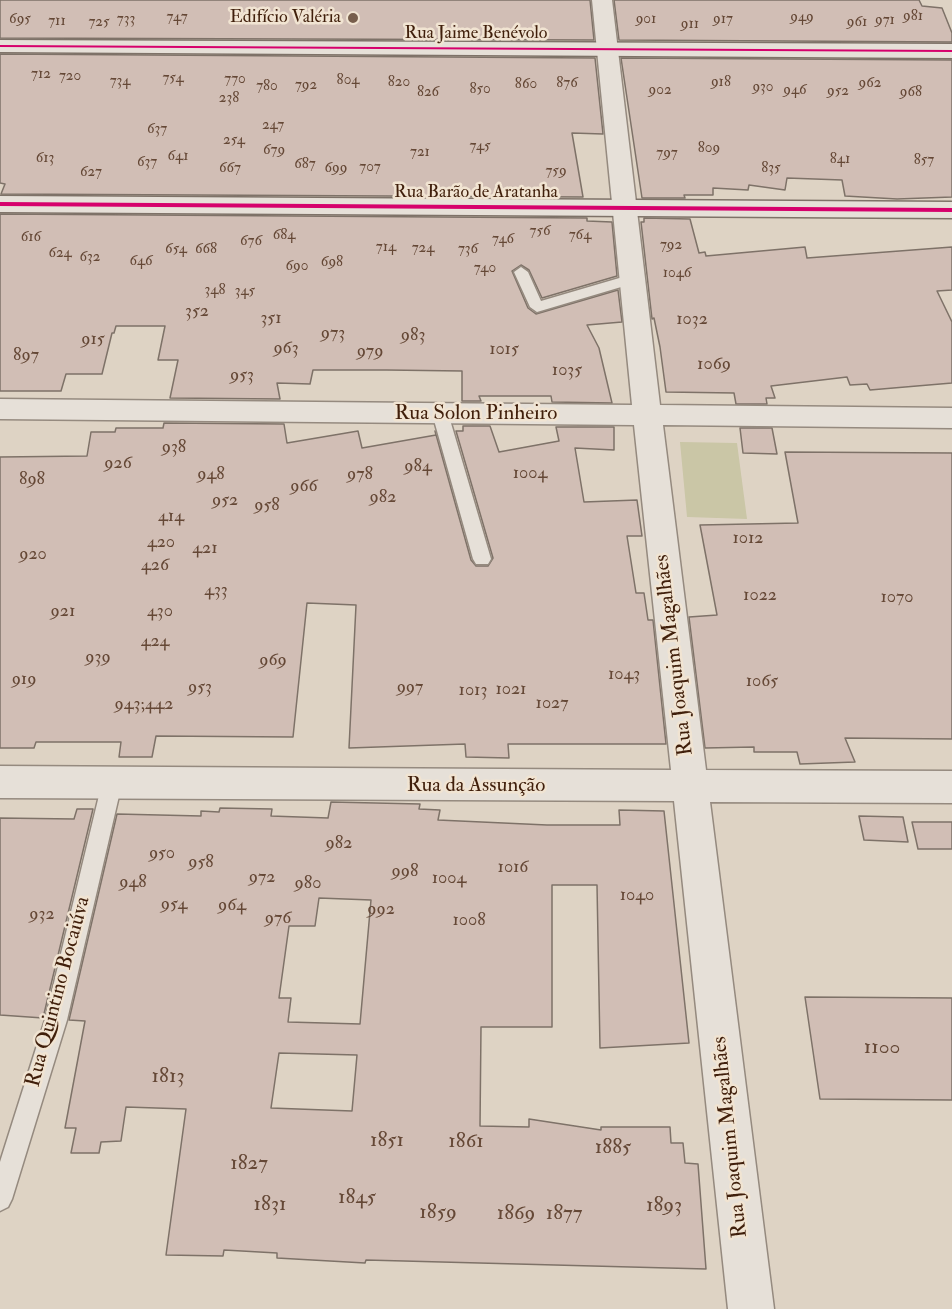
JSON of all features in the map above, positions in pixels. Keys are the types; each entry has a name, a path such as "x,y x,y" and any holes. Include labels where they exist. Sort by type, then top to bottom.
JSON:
{"street":[{"name":"Rua Joaquim Magalhães","path":"602,0 647,416 692,786 751,1309"},
{"name":"Rua Jaime Benévolo","path":"0,46 952,51"},
{"name":"Rua Barão de Aratanha","path":"0,204 952,210"},
{"name":"Rua Solon Pinheiro","path":"0,409 952,418"},
{"name":"Rua da Assunção","path":"0,782 952,787"}],"lane":[{"path":"521,272 537,307 633,279"},
{"path":"440,413 482,559"},
{"name":"Rua Quintino Bocaiúva","path":"0,1199 56,1020 112,783"}],"shaded area":[{"path":"680,442 737,443 747,519 687,517"}],"building":[{"path":"0,0 590,0 594,40 0,38"},
{"path":"614,0 919,0 922,6 942,8 952,33 952,42 619,40"},
{"path":"0,54 595,58 603,134 572,133 583,197 1,194 5,184 0,183"},
{"path":"621,58 952,60 952,197 897,199 845,196 842,180 787,178 785,190 749,185 748,190 713,188 713,195 684,195 685,198 642,198"},
{"path":"0,214 587,218 587,221 612,222 617,276 542,298 529,270 521,265 512,271 528,308 536,314 618,290 622,322 587,325 599,348 612,403 552,402 551,396 479,396 481,401 462,401 462,371 387,370 313,370 310,384 277,383 280,399 170,398 178,360 158,360 165,326 116,326 112,333 102,374 66,374 61,391 0,391"},
{"path":"644,218 690,219 699,253 705,252 706,256 805,247 807,258 952,247 952,290 937,291 952,322 952,383 870,390 867,384 850,385 847,377 771,386 775,398 766,398 767,404 736,404 734,393 666,392 660,347 654,318 652,319 641,222 644,222"},
{"path":"164,423 284,424 287,443 358,431 362,448 436,435 435,431 471,560 476,566 488,566 493,558 456,431 463,431 463,426 490,426 499,452 559,441 556,427 614,427 614,450 575,448 584,502 637,500 642,536 627,536 636,593 644,593 648,620 653,620 666,744 508,744 509,758 466,757 465,744 349,748 356,605 307,603 293,737 156,736 152,757 119,757 121,742 36,742 34,748 0,748 0,457 87,456 91,432 115,432 116,428 163,428"},
{"path":"740,428 772,428 777,454 743,453"},
{"path":"785,452 952,453 952,739 845,738 855,762 800,764 797,752 754,752 754,747 705,748 689,617 717,615 700,525 798,523"},
{"path":"331,802 420,804 419,809 440,810 438,820 547,825 620,825 619,810 664,811 689,1043 600,1048 597,885 552,885 552,1027 481,1027 480,1126 529,1127 529,1119 601,1130 601,1127 670,1127 671,1143 683,1143 685,1163 698,1164 706,1269 366,1260 365,1263 277,1258 277,1253 224,1250 223,1256 166,1255 186,1109 126,1107 121,1141 101,1142 99,1153 71,1153 76,1128 65,1128 85,1021 69,1020 117,814 201,816 201,811 219,812 220,808 272,809 271,816 328,818","holes":["319,898 371,900 360,1024 288,1022 291,998 279,998 289,926 315,926","279,1053 357,1055 352,1111 271,1108"]},
{"path":"77,809 93,809 43,1018 0,1015 0,818 74,819"},
{"path":"859,816 903,817 908,842 864,840"},
{"path":"912,822 952,822 952,849 918,849"},
{"path":"805,997 952,998 952,1100 820,1099"}],"cycle path":[{"path":"0,46 952,51"},
{"path":"0,204 952,210"}],"place":[{"name":"Edifício Valéria","path":"353,18"}]}
